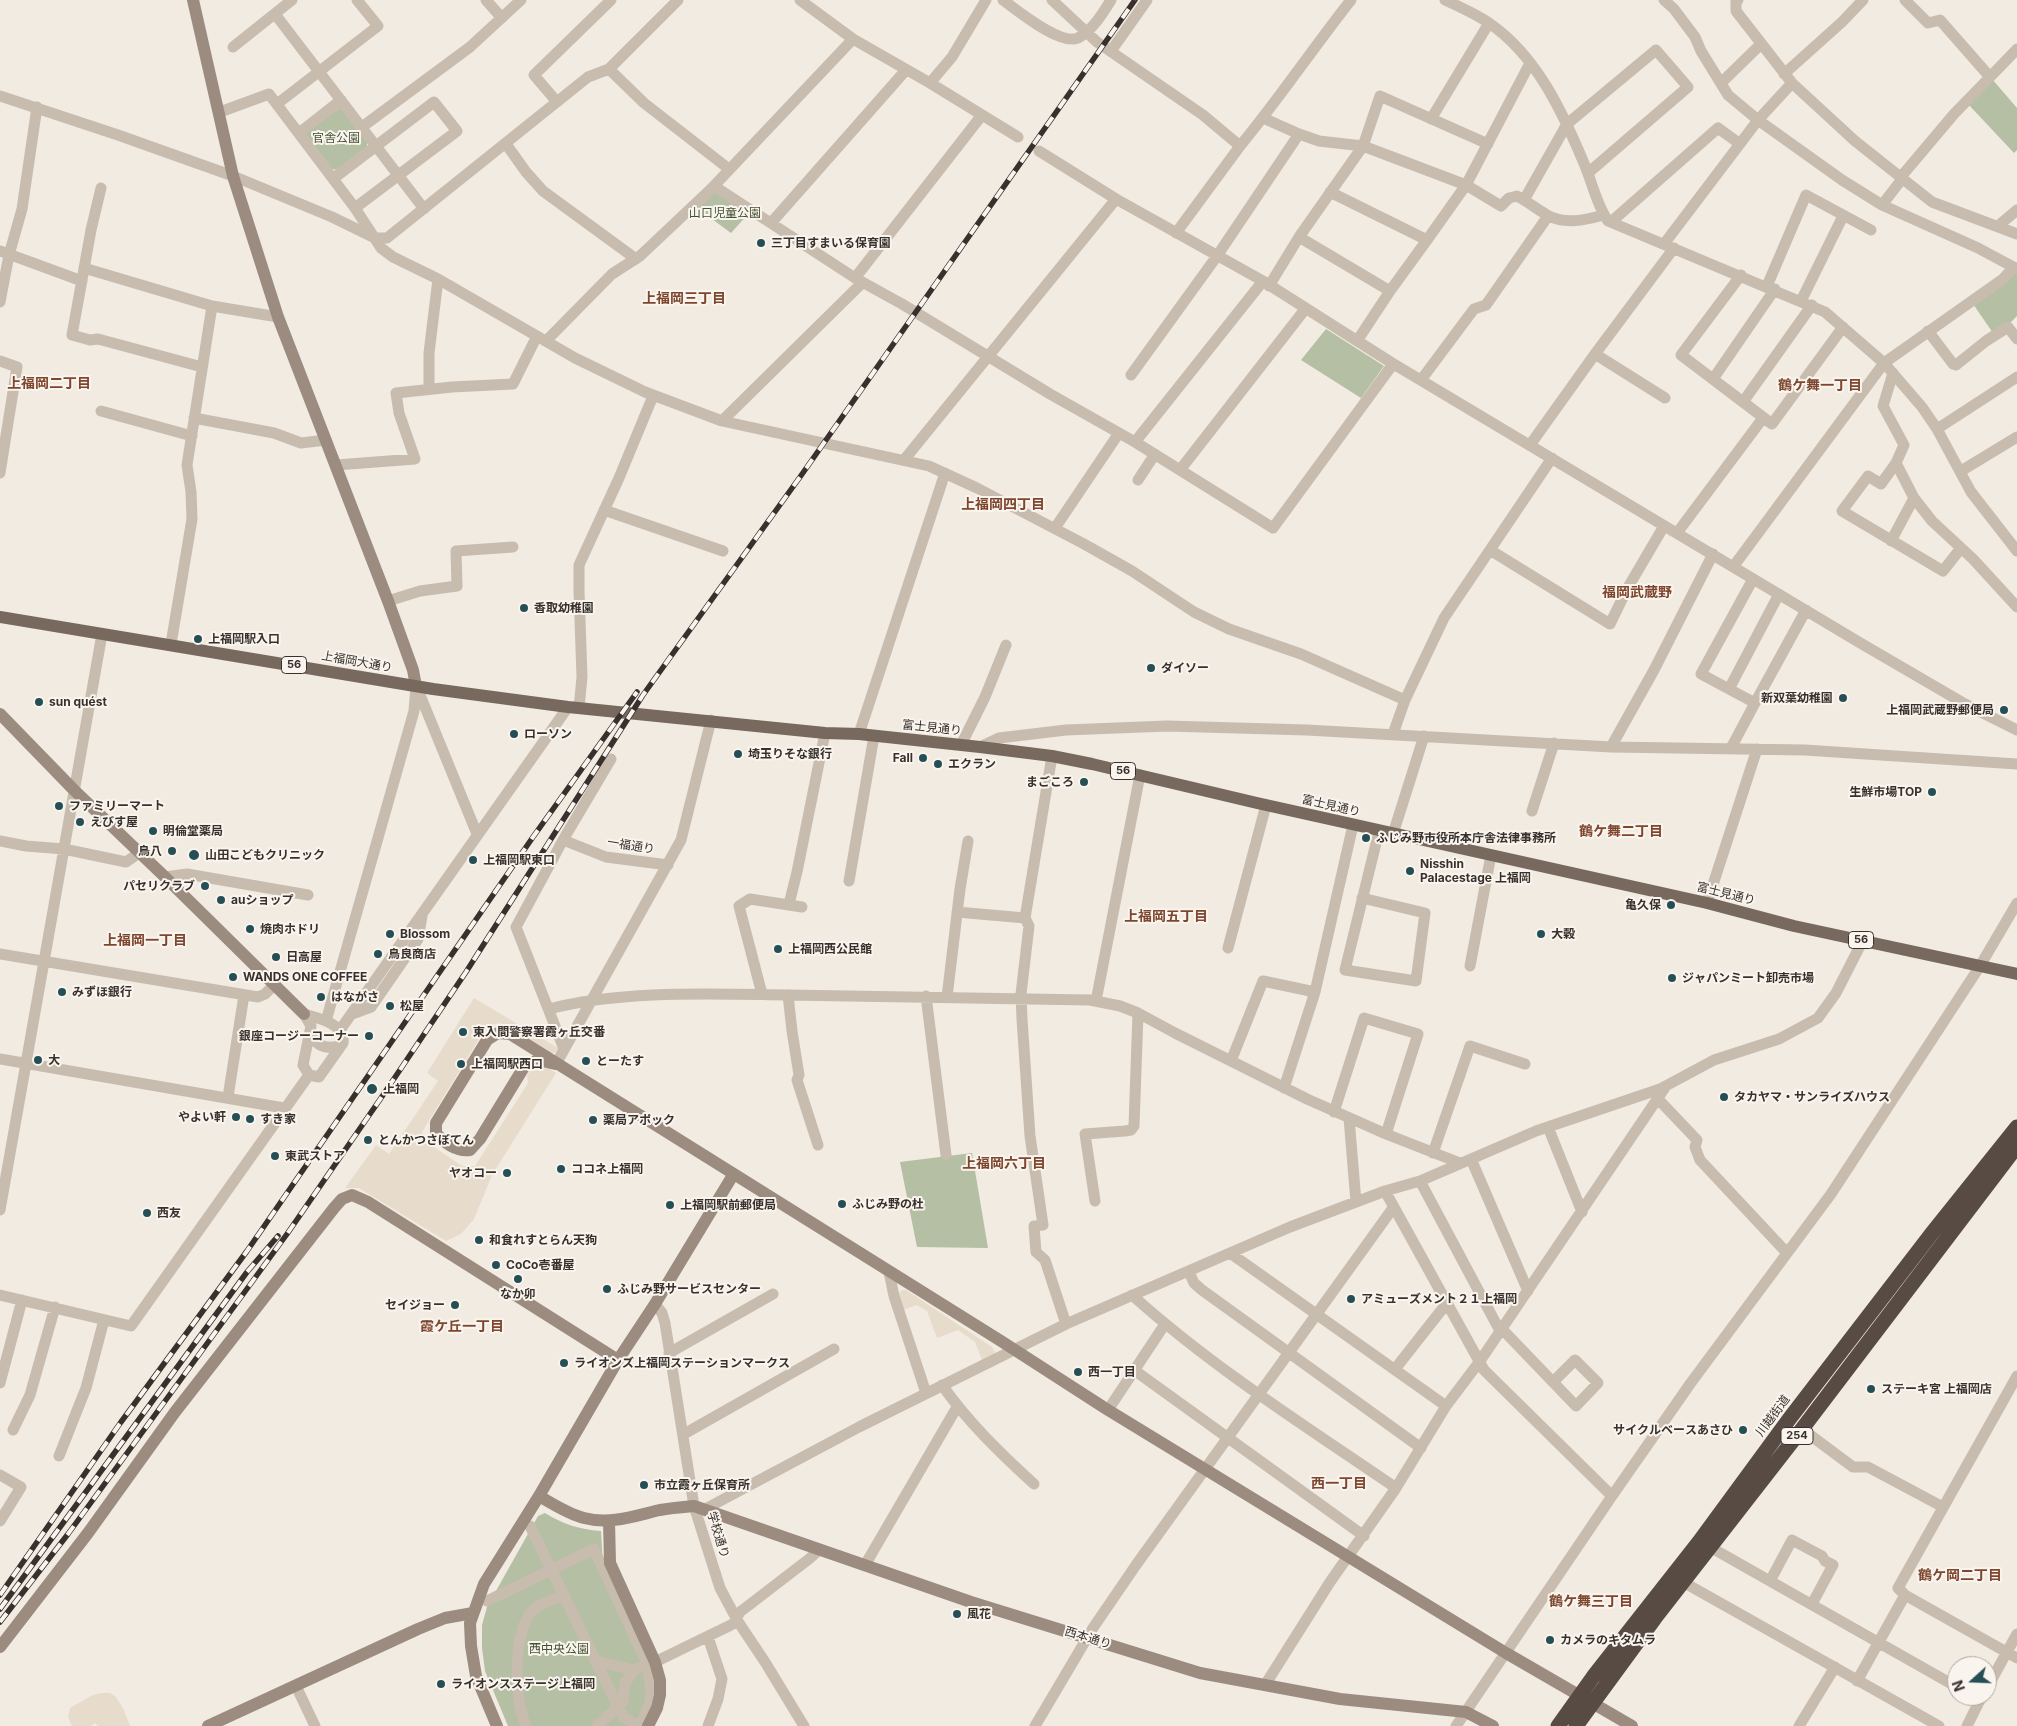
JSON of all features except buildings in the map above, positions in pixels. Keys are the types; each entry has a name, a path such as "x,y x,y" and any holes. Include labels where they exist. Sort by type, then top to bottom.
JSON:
{"highway":[{"name":"川越街道","path":"1558,1726 1579,1696 1699,1542 1790,1418 1932,1233 2017,1128"},
{"name":"254","path":"1576,1726 1683,1582 2017,1146"}],"main road":[{"name":"上福岡大通り","path":"0,617 416,686 573,708 626,713"},
{"name":"富士見通り","path":"626,713 711,720 825,733 858,734 1052,756 1379,831 1707,903 1794,926 2017,974"}],"street":[{"path":"193,0 220,112 233,176 278,317 388,601 416,686 477,834"},
{"path":"233,47 292,0"},
{"path":"277,104 378,26 357,0"},
{"path":"486,0 502,18"},
{"path":"362,127 470,47 521,0"},
{"path":"558,102 534,75 611,0"},
{"path":"0,96 37,107 233,176 308,206 375,238 387,238 588,77 609,69 678,0"},
{"path":"800,0 853,39 930,83 1018,138"},
{"path":"930,83 952,57 986,0"},
{"path":"1003,0 1047,30 1060,37 1072,40 1093,26 1111,0"},
{"path":"1052,0 1085,32 1203,115 1240,146"},
{"path":"1111,51 1147,0"},
{"path":"1176,232 1350,0"},
{"path":"1445,0 1489,23 1504,34 1530,63 1567,124 1607,219"},
{"path":"1664,0 1674,9 1695,37 1701,51 1728,95 1758,120 1842,180 1882,205 1978,248 2015,268 2003,279 1884,363 1733,567"},
{"path":"1738,0 1736,2 1736,11 1788,79 1855,141 1932,202 2017,234"},
{"path":"1530,445 1740,144 1788,79 1863,0"},
{"path":"1904,0 1928,23 1940,20 1990,77"},
{"path":"275,14 424,209"},
{"path":"1431,118 1489,23"},
{"path":"336,465 415,459 399,413 396,392 513,384 542,339 612,274 636,259 714,186 853,39"},
{"path":"1720,83 1761,44"},
{"path":"1882,205 1901,178 1954,114 2017,49"},
{"path":"1524,200 1567,124 1656,50 1688,87 1588,173"},
{"path":"1358,340 1390,291 1466,185 1530,63"},
{"path":"609,69 644,103 729,169"},
{"path":"771,223 906,70"},
{"path":"220,112 270,94 334,178 381,248 393,257 438,279 542,339 653,396 722,421 929,466 1055,528 1132,571 1194,612 1251,638 1301,654 1405,700"},
{"path":"1135,442 1266,284 1363,146 1380,96 1488,144"},
{"path":"299,132 341,100"},
{"path":"334,178 434,102 457,131 355,208"},
{"path":"0,302 4,253 22,209 37,107"},
{"path":"722,421 858,280 982,115"},
{"path":"1263,118 1320,141 1363,146 1466,185 1501,206 1509,198 1517,196 1548,216 1574,222 1607,219 1722,270 1741,275 1825,312 1884,363 1922,407 1937,429 1971,492 2017,551"},
{"path":"1607,219 1718,128 1740,144"},
{"path":"1131,375 1217,256 1299,134"},
{"path":"506,144 543,192 636,259"},
{"path":"1039,151 1116,199 1266,284 1358,340 1393,364 1753,579 1966,704 2017,730"},
{"path":"714,186 858,280 1135,442 1273,528 1393,364"},
{"path":"101,188 72,335 90,340 98,339 202,367"},
{"path":"1330,192 1427,240"},
{"path":"1713,379 1771,288 1806,195 1871,230"},
{"path":"904,460 1116,199"},
{"path":"1998,226 2017,210"},
{"path":"1421,380 1474,308 1486,305 1548,216"},
{"path":"1742,402 1807,303 1843,216"},
{"path":"1299,237 1390,291"},
{"path":"4,253 82,280"},
{"path":"84,268 212,306 278,317"},
{"path":"1741,275 1681,355 1772,424 1843,327"},
{"path":"429,389 429,353 438,279"},
{"path":"171,644 192,519 187,466 212,306"},
{"path":"1180,470 1306,308"},
{"path":"1928,331 1953,364 1956,365 1986,341 2008,327 2017,339"},
{"path":"1595,354 1665,398"},
{"path":"0,361 17,367 0,473"},
{"path":"1893,373 1883,406 1904,445 1896,463 1881,484 1868,476 1842,511 1943,571 1961,548"},
{"path":"1937,429 2017,377"},
{"path":"340,1030 477,834 573,708 582,677 579,565 620,478 653,396"},
{"path":"101,411 192,436"},
{"path":"194,418 274,433 301,442 326,440"},
{"path":"1678,533 1763,418"},
{"path":"1055,528 1118,433"},
{"path":"1961,471 2017,437"},
{"path":"1138,480 1155,454"},
{"path":"1392,734 1405,700 1444,618 1552,458"},
{"path":"1896,463 1914,498 1932,521 1961,548 2017,607"},
{"path":"858,734 945,473"},
{"path":"1891,541 1914,498"},
{"path":"604,510 723,551"},
{"path":"1490,550 1610,624 1627,589 1664,526"},
{"path":"388,601 420,590 457,586 456,550 513,547"},
{"path":"1611,746 1654,670 1713,554"},
{"path":"1753,579 1701,674 1755,703"},
{"path":"1729,689 1779,594"},
{"path":"1731,748 1806,610"},
{"path":"0,1210 102,634"},
{"path":"961,745 986,697 1006,645"},
{"path":"325,1021 414,711 416,686"},
{"path":"0,714 74,790 166,877 304,1014 314,1041 329,1048 342,1045"},
{"path":"556,1064 681,840 711,720"},
{"path":"980,747 999,738 1066,730 1167,726 1392,734 1611,746 1805,750 2017,764"},
{"path":"789,904 825,733"},
{"path":"848,881 874,736"},
{"path":"1393,834 1424,736"},
{"path":"1532,811 1554,743"},
{"path":"1707,903 1757,749"},
{"path":"1052,756 1025,918 1030,926 1021,999 1030,1136 1043,1225 1034,1226 1036,1252 1045,1260 1066,1324"},
{"path":"564,1049 516,927 563,840 612,759"},
{"path":"1096,1002 1140,775"},
{"path":"1228,948 1266,805"},
{"path":"1284,1088 1315,992 1354,825"},
{"path":"1362,898 1425,912 1416,981 1345,970 1362,898 1379,831"},
{"name":"一福通り","path":"563,840 606,857 668,865"},
{"path":"0,841 26,846 64,849 126,862 140,853"},
{"path":"948,997 957,912 968,841"},
{"path":"1470,966 1491,855"},
{"path":"166,877 187,874 308,895"},
{"path":"762,994 739,906 750,899 802,907"},
{"path":"1456,1726 1690,1384 1831,1194 1980,966 2017,904"},
{"path":"957,912 1025,918"},
{"path":"539,1496 564,1510 584,1518 609,1521 634,1518 660,1510 707,1508 1013,1349 1132,1295 1356,1202 1420,1181 1548,1127 1666,1086 1714,1060 1779,1039 1818,1018 1836,993 1863,940"},
{"path":"0,954 261,997 274,984"},
{"path":"1231,1061 1263,981 1315,992"},
{"path":"549,1009 591,1000 652,996 762,994 1021,999 1096,1002 1120,1006 1138,1013 1334,1112 1460,1163"},
{"path":"228,1097 244,995"},
{"path":"788,995 799,1075 797,1080 818,1145"},
{"path":"926,996 946,1155"},
{"path":"1095,1201 1085,1134 1125,1131 1131,1130 1134,1126 1138,1013"},
{"path":"304,1014 325,1021 340,1030 344,1036 342,1045 322,1075 315,1077 309,1075 303,1065 311,1030 316,1021 325,1021"},
{"path":"1334,1112 1364,1018 1418,1034 1386,1134"},
{"path":"556,1064 538,1060 531,1061 524,1067 480,1139 470,1150 461,1151 440,1138 436,1133 436,1123 487,1040 498,1033 510,1034 1108,1410 1506,1653 1632,1726"},
{"path":"519,1040 525,1054 524,1067"},
{"path":"1433,1153 1470,1046 1525,1064"},
{"path":"0,1058 284,1108"},
{"path":"0,1295 131,1326 309,1075"},
{"path":"1265,1685 1330,1582 1396,1488 1446,1406 1480,1361 1666,1086"},
{"path":"1658,1099 1697,1140 1695,1147 1700,1160 1787,1253"},
{"path":"1349,1118 1356,1202"},
{"path":"1548,1127 1582,1212"},
{"path":"1471,1159 1528,1291"},
{"path":"496,1726 476,1676 471,1646 470,1623 484,1584 539,1496 618,1360 655,1304 733,1175"},
{"path":"1420,1181 1501,1330 1553,1382"},
{"path":"1385,1192 1484,1370 1612,1496"},
{"path":"0,1647 88,1532 175,1412 345,1197 352,1195 368,1202 618,1360"},
{"path":"1035,1726 1127,1578 1393,1208"},
{"path":"1230,1253 1446,1406"},
{"path":"889,1272 894,1296 926,1393"},
{"path":"1189,1272 1194,1283 1202,1290 1421,1448"},
{"path":"670,1353 772,1294"},
{"path":"1132,1295 1165,1324 1259,1394 1396,1488"},
{"path":"0,1383 22,1300"},
{"name":"学校通り","path":"655,1304 662,1313 665,1323 684,1434 720,1588 737,1620 766,1662 804,1726"},
{"path":"1395,1369 1447,1304"},
{"path":"13,1430 30,1395 55,1307"},
{"path":"58,1456 86,1388 104,1320"},
{"path":"1108,1410 1165,1324"},
{"path":"684,1434 834,1349"},
{"path":"1134,1370 1364,1536"},
{"path":"2012,1655 1905,1595 1898,1588 2017,1376"},
{"path":"942,1385 957,1407 1034,1484"},
{"path":"865,1565 957,1407"},
{"path":"1802,1429 1853,1467 1868,1467 1943,1507"},
{"path":"0,1475 21,1487 0,1521"},
{"name":"西本通り","path":"700,1508 971,1602 1200,1674 1356,1702 1466,1712 1493,1726"},
{"path":"530,1526 622,1717 639,1726 649,1705 652,1693 651,1663 610,1563 609,1521"},
{"path":"1770,1580 1792,1540 1822,1556 1825,1561 1833,1565 1812,1604"},
{"path":"1710,1547 1947,1681"},
{"path":"488,1600 594,1549 660,1680 660,1695 657,1708 648,1726"},
{"path":"597,1726 624,1702 625,1683 634,1670 733,1624 740,1612 818,1550"},
{"path":"1683,1582 1939,1726"},
{"path":"526,1726 521,1709 517,1679 519,1646 523,1632 531,1611 564,1595"},
{"path":"1857,1681 1905,1595"},
{"path":"208,1726 445,1618 473,1613"},
{"path":"1997,1675 2012,1655 2017,1634"},
{"path":"708,1636 722,1679 718,1700 708,1726"},
{"path":"595,1661 634,1670"},
{"path":"1799,1726 1834,1667"},
{"path":"296,1686 315,1726"},
{"path":"1967,1726 1975,1706"}],"green space":[{"path":"1992,79 2017,108 2017,150 2014,153 1968,104"},
{"name":"官舎公園","path":"341,107 367,142 367,147 337,170 332,169 305,133"},
{"name":"山口児童公園","path":"714,191 749,213 731,233 697,208"},
{"path":"2017,273 2017,316 2010,323 1993,333 1973,304 2011,275"},
{"path":"1326,329 1384,366 1361,398 1301,360"},
{"path":"972,1153 988,1248 917,1247 900,1162"},
{"name":"西中央公園","path":"545,1513 572,1526 601,1531 603,1565 649,1663 643,1726 508,1726 485,1671 482,1625 487,1607 538,1516"}],"shaded area":[{"path":"474,998 558,1048 556,1052 550,1054 500,1023 487,1026 422,1132 425,1141 462,1166 475,1166 528,1083 527,1076 532,1067 542,1064 556,1073 492,1175 474,1219 461,1234 446,1241 359,1188 345,1188 376,1145 389,1154 438,1081 427,1073"},
{"path":"902,1290 906,1290 992,1347 995,1352 994,1355 982,1360 975,1342 958,1330 937,1338 927,1311 917,1305 903,1310 898,1294"},
{"path":"110,1693 115,1696 123,1708 130,1726 98,1726 95,1723 91,1726 72,1726 68,1717 70,1708 93,1695"}],"railway":[{"path":"0,1622 68,1534 287,1234 466,972 643,695 800,477 1135,0"},
{"path":"0,1595 121,1422 247,1251 533,837 637,692"},
{"path":"0,1609 247,1272 278,1236"}],"place":[{"name":"三丁目すまいる保育園","path":"761,243"},
{"name":"香取幼稚園","path":"524,608"},
{"name":"上福岡駅入口","path":"198,639"},
{"name":"ダイソー","path":"1151,668"},
{"name":"新双葉幼稚園","path":"1843,698"},
{"name":"sun quést","path":"39,702"},
{"name":"上福岡武蔵野郵便局","path":"2004,710"},
{"name":"ローソン","path":"514,734"},
{"name":"埼玉りそな銀行","path":"738,754"},
{"name":"Fall","path":"923,758"},
{"name":"エクラン","path":"938,764"},
{"name":"まごころ","path":"1084,782"},
{"name":"生鮮市場TOP","path":"1932,792"},
{"name":"ファミリーマート","path":"59,806"},
{"name":"えびす屋","path":"80,822"},
{"name":"明倫堂薬局","path":"153,831"},
{"name":"ふじみ野市役所本庁舎法律事務所","path":"1366,838"},
{"name":"鳥八","path":"172,851"},
{"name":"山田こどもクリニック","path":"194,855"},
{"name":"上福岡駅東口","path":"473,860"},
{"name":"Nisshin Palacestage 上福岡","path":"1410,871"},
{"name":"パセリクラブ","path":"205,886"},
{"name":"auショップ","path":"221,900"},
{"name":"亀久保","path":"1671,905"},
{"name":"焼肉ホドリ","path":"250,929"},
{"name":"Blossom","path":"390,934"},
{"name":"大穀","path":"1541,934"},
{"name":"上福岡西公民館","path":"778,949"},
{"name":"鳥良商店","path":"378,954"},
{"name":"日高屋","path":"276,957"},
{"name":"WANDS ONE COFFEE","path":"233,977"},
{"name":"ジャパンミート卸売市場","path":"1672,978"},
{"name":"みずほ銀行","path":"62,992"},
{"name":"はながさ","path":"321,997"},
{"name":"松屋","path":"390,1006"},
{"name":"東入間警察署霞ヶ丘交番","path":"463,1032"},
{"name":"銀座コージーコーナー","path":"369,1036"},
{"name":"大","path":"38,1060"},
{"name":"とーたす","path":"586,1061"},
{"name":"上福岡駅西口","path":"461,1064"},
{"name":"上福岡","path":"372,1089"},
{"name":"タカヤマ・サンライズハウス","path":"1724,1097"},
{"name":"やよい軒","path":"236,1117"},
{"name":"すき家","path":"250,1119"},
{"name":"薬局アポック","path":"593,1120"},
{"name":"とんかつさぼてん","path":"368,1140"},
{"name":"東武ストア","path":"275,1156"},
{"name":"ココネ上福岡","path":"561,1169"},
{"name":"ヤオコー","path":"507,1173"},
{"name":"ふじみ野の杜","path":"842,1204"},
{"name":"上福岡駅前郵便局","path":"670,1205"},
{"name":"西友","path":"147,1213"},
{"name":"和食れすとらん天狗","path":"479,1240"},
{"name":"CoCo壱番屋","path":"496,1265"},
{"name":"なか卯","path":"518,1279"},
{"name":"ふじみ野サービスセンター","path":"607,1289"},
{"name":"アミューズメント２１上福岡","path":"1351,1299"},
{"name":"セイジョー","path":"455,1305"},
{"name":"ライオンズ上福岡ステーションマークス","path":"564,1363"},
{"name":"西一丁目","path":"1078,1372"},
{"name":"ステーキ宮 上福岡店","path":"1871,1389"},
{"name":"サイクルベースあさひ","path":"1743,1430"},
{"name":"市立霞ヶ丘保育所","path":"644,1485"},
{"name":"風花","path":"957,1614"},
{"name":"カメラのキタムラ","path":"1550,1640"},
{"name":"ライオンスステージ上福岡","path":"441,1684"}],"district":[{"name":"上福岡三丁目","path":"684,299"},
{"name":"上福岡二丁目","path":"49,384"},
{"name":"鶴ケ舞一丁目","path":"1820,386"},
{"name":"上福岡四丁目","path":"1003,505"},
{"name":"福岡武蔵野","path":"1637,593"},
{"name":"鶴ケ舞二丁目","path":"1621,832"},
{"name":"上福岡五丁目","path":"1166,917"},
{"name":"上福岡一丁目","path":"145,941"},
{"name":"上福岡六丁目","path":"1004,1164"},
{"name":"霞ケ丘一丁目","path":"462,1327"},
{"name":"西一丁目","path":"1339,1484"},
{"name":"鶴ケ岡二丁目","path":"1960,1576"},
{"name":"鶴ケ舞三丁目","path":"1591,1602"}]}
